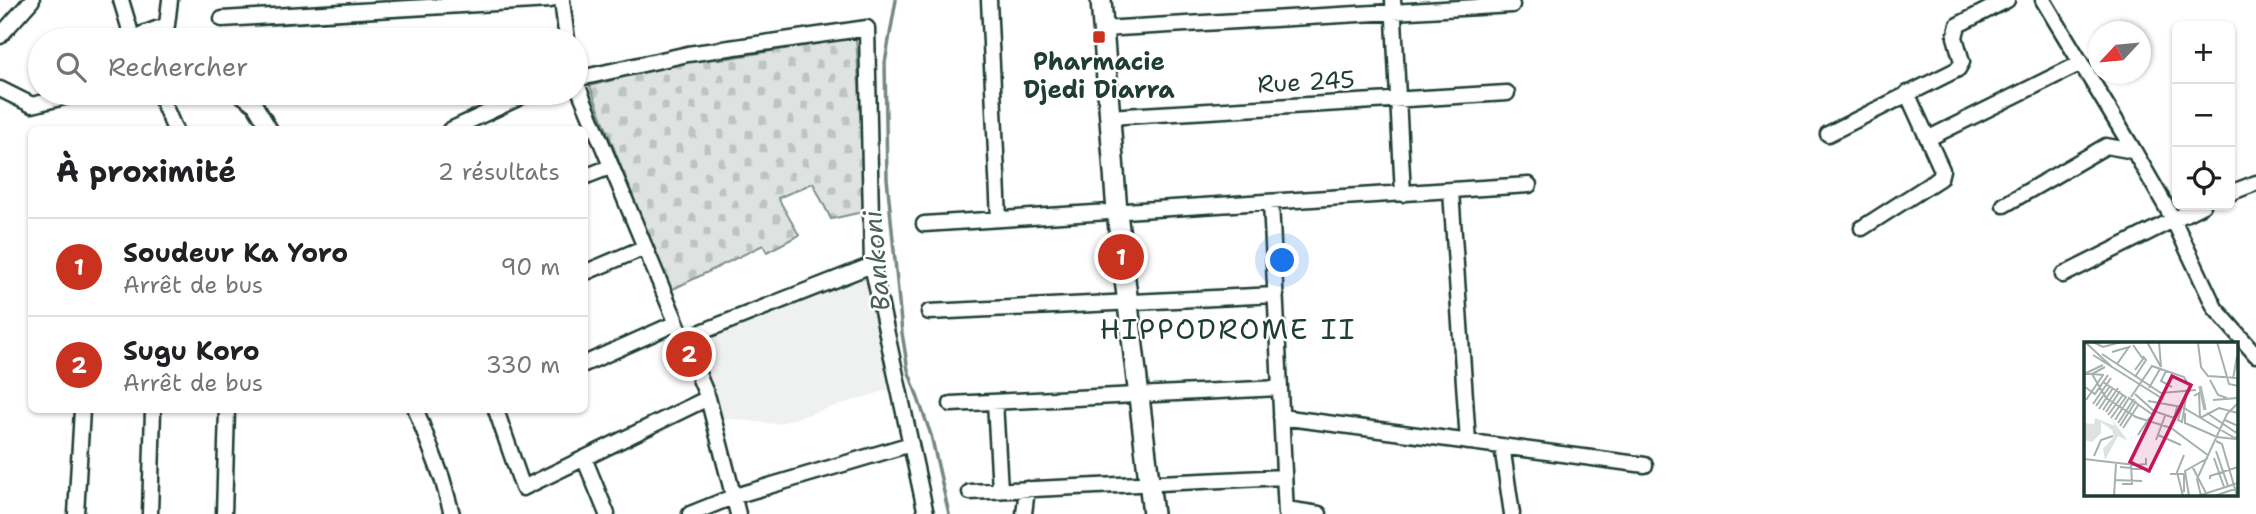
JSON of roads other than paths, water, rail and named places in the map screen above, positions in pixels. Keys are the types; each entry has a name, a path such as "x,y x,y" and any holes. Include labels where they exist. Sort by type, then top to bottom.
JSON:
{"street":[{"path":"0,36 32,0"},
{"path":"121,0 130,28"},
{"path":"160,28 167,25 170,0"},
{"path":"222,19 378,4 550,0"},
{"path":"562,0 566,28"},
{"path":"989,0 999,219"},
{"path":"1101,0 1117,212 1153,514"},
{"path":"1828,134 1958,69 1962,62 1955,37 1958,25 2007,0"},
{"path":"2043,0 2172,217 2215,307 2256,355"},
{"path":"1102,29 1393,6 1512,5"},
{"path":"1393,6 1403,194"},
{"path":"588,78 688,54 867,28 872,265 926,514"},
{"path":"1929,138 2080,64"},
{"path":"0,89 28,103"},
{"name":"Rue 245","path":"1108,117 1507,93"},
{"path":"1862,228 1940,178 1942,170 1907,93"},
{"path":"164,105 173,126"},
{"path":"255,105 268,126"},
{"path":"469,125 506,105"},
{"path":"585,105 674,324 708,398 738,514"},
{"path":"2004,205 2106,146 2134,151"},
{"path":"588,175 610,167"},
{"path":"2235,192 2256,183"},
{"path":"924,224 1528,186"},
{"path":"1451,191 1468,442"},
{"path":"1271,202 1286,512 1319,514"},
{"path":"2063,275 2190,210"},
{"path":"588,271 643,248"},
{"path":"681,340 872,265"},
{"path":"929,312 1276,295"},
{"path":"588,362 674,324"},
{"path":"951,404 1280,388"},
{"path":"497,413 523,488 708,398"},
{"path":"995,402 1000,490"},
{"path":"76,514 82,413"},
{"path":"150,514 153,413"},
{"path":"224,514 227,413"},
{"path":"417,413 442,478 452,514"},
{"path":"1281,417 1644,465"},
{"path":"690,514 735,496 911,444"},
{"path":"1502,446 1512,514"},
{"path":"584,458 607,514"},
{"path":"970,492 1284,477"},
{"path":"1024,514 1027,489"}],"waterway":[{"name":"Bankoni","path":"896,0 885,63 887,178 902,333 908,370 931,435 949,514"}],"place":[{"name":"Pharmacie Djedi Diarra","path":"1099,37"},
{"name":"Soudeur Ka Yoro","path":"1121,257"},
{"name":"Sugu Koro","path":"689,354"}],"district":[{"name":"HIPPODROME II","path":"1228,329"}]}
